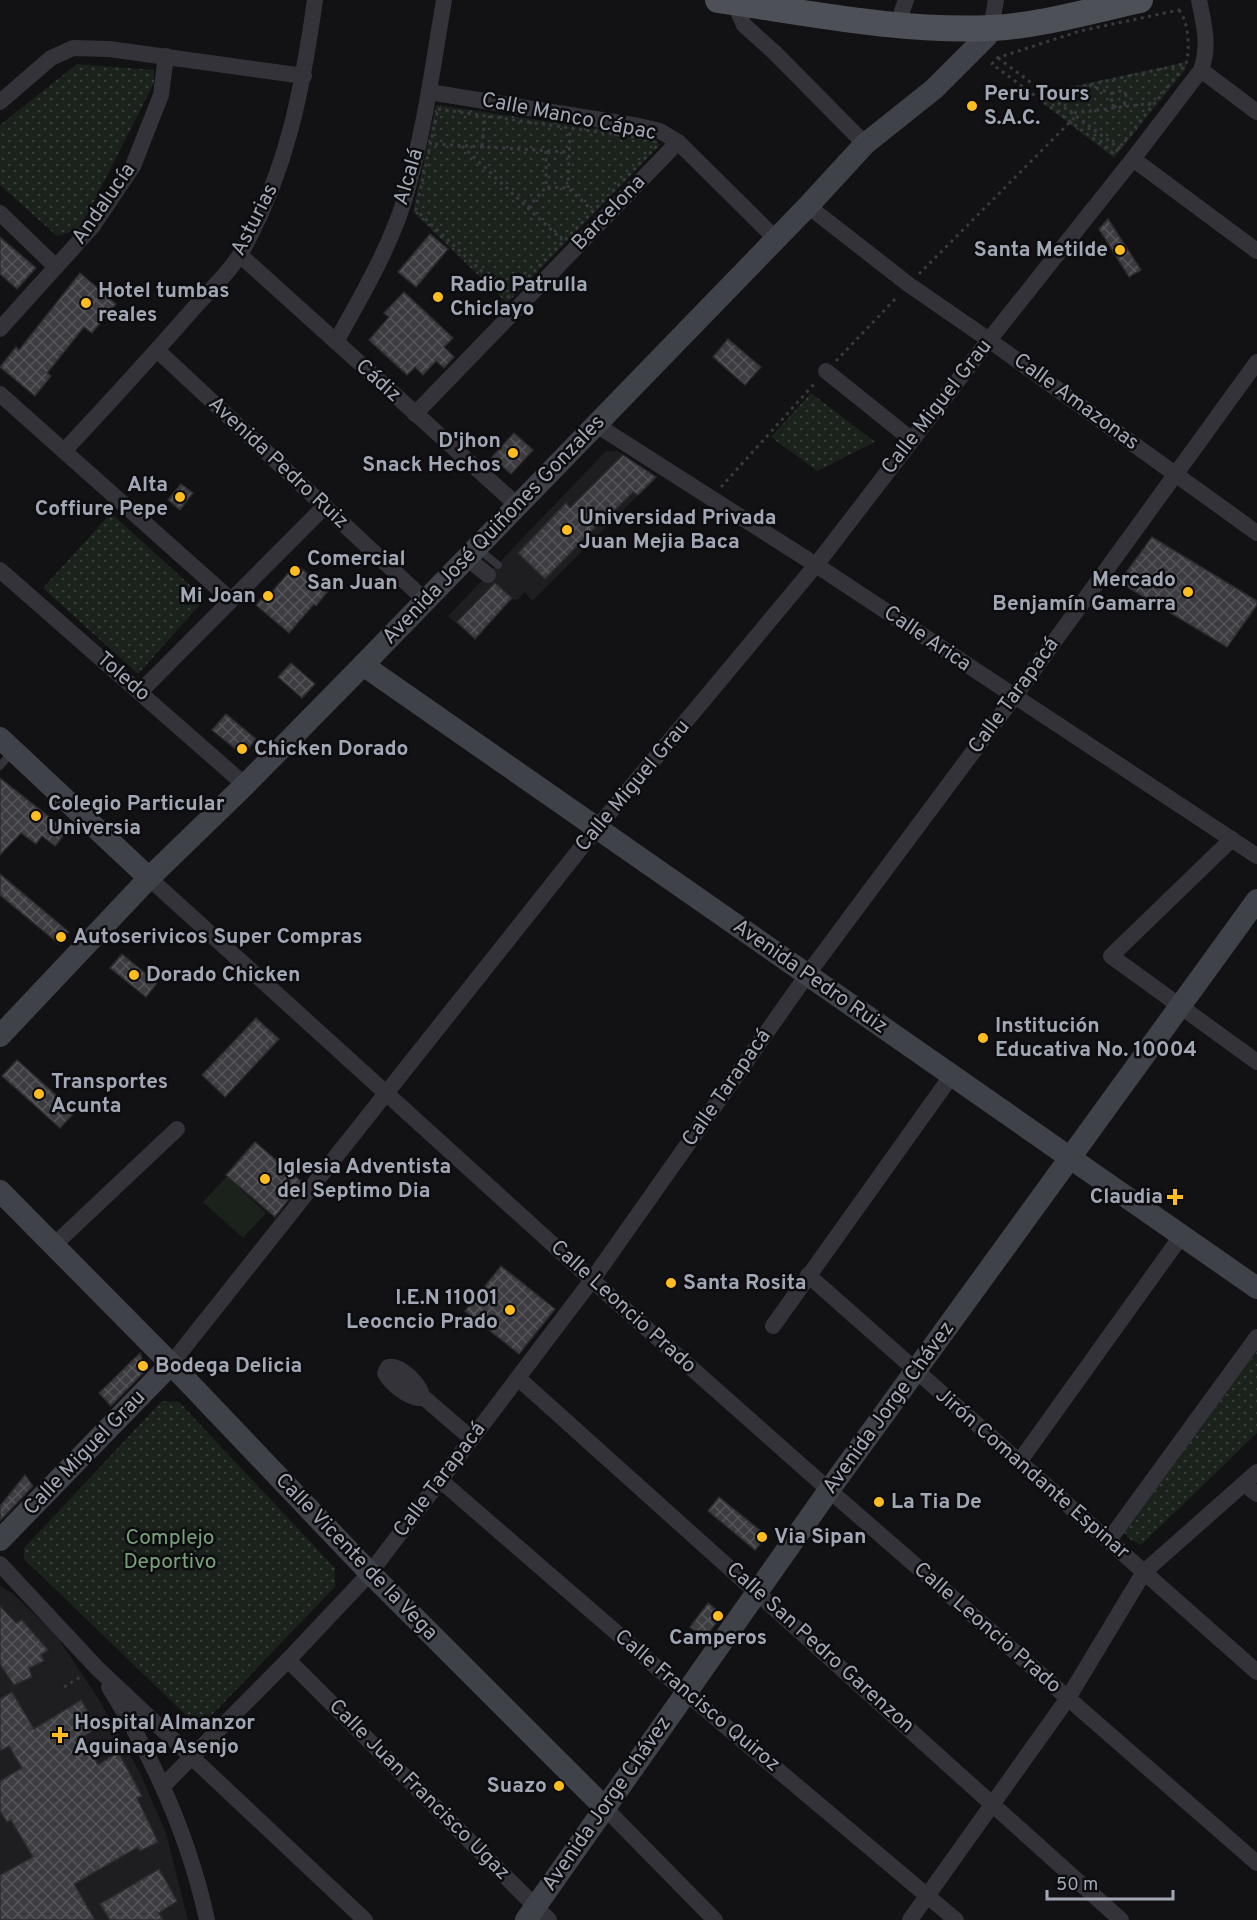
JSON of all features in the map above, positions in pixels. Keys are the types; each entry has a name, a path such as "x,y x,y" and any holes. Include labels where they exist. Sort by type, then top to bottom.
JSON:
{"main road":[{"path":"728,1 985,36 1018,25 1140,0"}],"street":[{"name":"Asturias","path":"64,451 240,255 277,176 292,127 304,76 315,0"},
{"name":"Alcalá","path":"336,342 363,294 404,200 429,92 444,0"},
{"path":"902,26 902,11 906,0"},
{"path":"985,36 996,0"},
{"name":"Calle Miguel Grau","path":"0,1540 171,1364 596,829 816,565 989,340 1133,159 1201,70 1206,57 1207,40 1199,0"},
{"path":"728,1 744,24 866,144"},
{"name":"Avenida José Quiñones Gonzales","path":"0,1036 148,878 245,784 426,601 866,144 934,89 985,36"},
{"path":"0,102 51,58 73,48 92,47 304,76"},
{"name":"Andalucía","path":"0,329 92,227 132,166 161,94 166,56"},
{"path":"1201,70 1257,112"},
{"name":"Calle Manco Cápac","path":"429,92 660,131 678,142 776,239"},
{"name":"Barcelona","path":"415,414 678,142"},
{"path":"1133,159 1257,251"},
{"name":"Calle Amazonas","path":"808,206 909,284 1175,472 1257,533"},
{"path":"0,213 56,267"},
{"name":"Cádiz","path":"240,255 517,505"},
{"name":"Avenida Pedro Ruiz","path":"157,350 426,601"},
{"name":"Calle Tarapacá","path":"163,1785 288,1660 370,1573 592,1280 807,975 1014,697 1257,362"},
{"path":"826,371 912,440"},
{"path":"0,394 231,600"},
{"name":"Calle Arica","path":"595,424 816,565 1257,856"},
{"path":"140,692 325,506"},
{"path":"472,553 493,570"},
{"name":"Toledo","path":"0,570 245,784"},
{"name":"Avenida Pedro Ruiz","path":"363,665 1257,1288"},
{"name":"Calle Leoncio Prado","path":"5,751 592,1280 1257,1863"},
{"path":"1232,839 1111,956 1257,1062"},
{"name":"Avenida Jorge Chávez","path":"537,1915 604,1807 685,1692 1257,900"},
{"path":"773,1326 952,1075"},
{"path":"54,1245 177,1129"},
{"name":"Calle Vicente de la Vega","path":"0,1191 171,1364 370,1573 715,1920"},
{"path":"1018,1462 1182,1236"},
{"name":"Jirón Comandante Espinar","path":"808,1275 1257,1672"},
{"path":"1109,1540 1257,1337"},
{"name":"Calle San Pedro Garenzon","path":"518,1378 1121,1920"},
{"path":"422,1396 472,1439"},
{"name":"Calle Francisco Quiroz","path":"440,1480 685,1692 956,1920"},
{"path":"910,1920 1068,1698 1144,1572 1253,1484"},
{"path":"0,1564 97,1668 364,1920"},
{"name":"Calle Juan Francisco Ugaz","path":"288,1660 537,1915"},
{"path":"97,1668 133,1726 163,1785 200,1888 207,1920"}],"path":[{"path":"1046,94 1186,64 1189,55 1184,16 1179,10"},
{"path":"985,36 1046,94 1133,159"},
{"path":"992,64 1114,154"},
{"path":"1089,85 1112,94"},
{"path":"1112,94 1117,91 1126,95 1124,107"},
{"path":"1112,94 1111,99 1116,108"},
{"path":"1072,113 1155,103"},
{"path":"438,109 486,115 653,140 657,146 509,297 416,210 438,109"},
{"path":"482,147 486,115"},
{"path":"711,497 909,284 1076,116"},
{"path":"568,188 570,128"},
{"path":"430,144 568,152"},
{"path":"462,146 563,242"},
{"path":"528,208 546,187 546,151"},
{"path":"546,187 568,188 593,211"},
{"path":"64,1687 97,1668"}],"shaded area":[{"name":"Universidad Privada Juan Mejia Baca","path":"606,451 618,451 656,477 532,601 525,592 516,601 512,598 475,639 448,616"},
{"name":"Hospital Almanzor Aguinaga Asenjo","path":"0,1586 12,1593 55,1634 98,1698 140,1773 166,1833 188,1920 0,1920"}],"green space":[{"path":"1187,62 1184,71 1114,158 1039,100 1046,92"},
{"path":"77,64 154,70 154,83 80,229 57,236 0,185 0,125"},
{"path":"436,105 653,137 660,145 507,303 413,212"},
{"path":"811,393 875,442 817,471 771,437"},
{"path":"111,513 205,599 138,674 43,588"},
{"path":"227,1176 266,1213 243,1238 203,1202"},
{"path":"1257,1351 1257,1433 1141,1545 1128,1538 1124,1532"},
{"name":"Complejo Deportivo","path":"162,1401 179,1402 335,1568 335,1587 205,1722 193,1722 24,1559 24,1548"}],"building":[{"name":"Santa Metilde","path":"1108,219 1141,270 1129,277 1099,229"},
{"path":"430,234 448,249 416,287 398,272"},
{"path":"0,237 36,268 17,289 0,274"},
{"path":"80,273 116,304 92,333 84,327 47,373 51,376 35,396 0,367 16,347 19,350"},
{"path":"404,292 453,338 444,347 454,357 444,368 436,361 423,375 415,367 407,375 369,340 389,317 384,313"},
{"path":"728,339 761,367 745,385 713,357"},
{"name":"D'jhon Snack Hechos","path":"514,433 533,450 511,474 492,457"},
{"path":"623,455 656,477 638,495 633,492 607,518 606,516 545,579 518,553 566,503 570,508"},
{"name":"Alta Coffiure Pepe","path":"181,484 193,493 180,510 168,500"},
{"name":"Mercado Benjamín Gamarra","path":"1152,537 1257,601 1257,605 1227,647 1119,582"},
{"path":"296,564 328,591 289,633 256,605 268,591 271,593"},
{"path":"495,583 512,598 475,639 457,622"},
{"path":"291,663 315,684 302,698 278,677"},
{"path":"226,714 256,739 243,755 212,730"},
{"path":"0,778 67,831 55,846 42,836 36,844 21,833 0,855"},
{"path":"0,874 69,932 59,944 0,895"},
{"name":"Dorado Chicken","path":"122,954 157,983 146,997 110,968"},
{"path":"256,1018 279,1039 225,1097 202,1075"},
{"name":"Transportes Acunta","path":"17,1060 75,1112 60,1128 2,1076"},
{"name":"Iglesia Adventista del Septimo Dia","path":"255,1142 302,1182 275,1217 226,1175"},
{"name":"I.E.N 11001 Leocncio Prado","path":"501,1266 555,1309 519,1354 465,1311"},
{"path":"140,1353 146,1370 111,1406 99,1393"},
{"path":"25,1475 33,1486 0,1521 0,1506"},
{"path":"719,1497 767,1536 755,1550 708,1511"},
{"path":"708,1603 723,1615 704,1638 690,1627"},
{"path":"0,1606 16,1623 22,1620 48,1650 41,1655 44,1661 29,1668 32,1677 14,1685 0,1664"},
{"path":"12,1692 34,1729 81,1700 95,1724 90,1727 92,1731 83,1737 98,1765 118,1752 142,1796 137,1798 158,1842 140,1851 138,1847 74,1884 95,1920 0,1920 0,1875 33,1857 11,1820 7,1822 0,1811 0,1781 22,1768 9,1746 0,1751 0,1699"},
{"path":"159,1869 177,1901 159,1913 163,1920 110,1920 100,1904"}],"place":[{"name":"Peru Tours S.A.C.","path":"972,106"},
{"name":"Santa Metilde","path":"1120,250"},
{"name":"Radio Patrulla Chiclayo","path":"438,297"},
{"name":"Hotel tumbas reales","path":"86,303"},
{"name":"D'jhon Snack Hechos","path":"513,453"},
{"name":"Alta Coffiure Pepe","path":"180,497"},
{"name":"Universidad Privada Juan Mejia Baca","path":"567,530"},
{"name":"Comercial San Juan","path":"295,571"},
{"name":"Mercado Benjamín Gamarra","path":"1188,592"},
{"name":"Mi Joan","path":"268,596"},
{"name":"Chicken Dorado","path":"242,749"},
{"name":"Colegio Particular Universia","path":"36,816"},
{"name":"Autoserivicos Super Compras","path":"61,937"},
{"name":"Dorado Chicken","path":"134,975"},
{"name":"Institución Educativa No. 10004","path":"983,1038"},
{"name":"Transportes Acunta","path":"39,1094"},
{"name":"Iglesia Adventista del Septimo Dia","path":"265,1179"},
{"name":"Claudia","path":"1175,1197"},
{"name":"Santa Rosita","path":"671,1283"},
{"name":"I.E.N 11001 Leocncio Prado","path":"510,1310"},
{"name":"Bodega Delicia","path":"143,1366"},
{"name":"La Tia De","path":"879,1502"},
{"name":"Via Sipan","path":"762,1537"},
{"name":"Camperos","path":"718,1616"},
{"name":"Hospital Almanzor Aguinaga Asenjo","path":"60,1735"},
{"name":"Suazo","path":"559,1786"}]}
